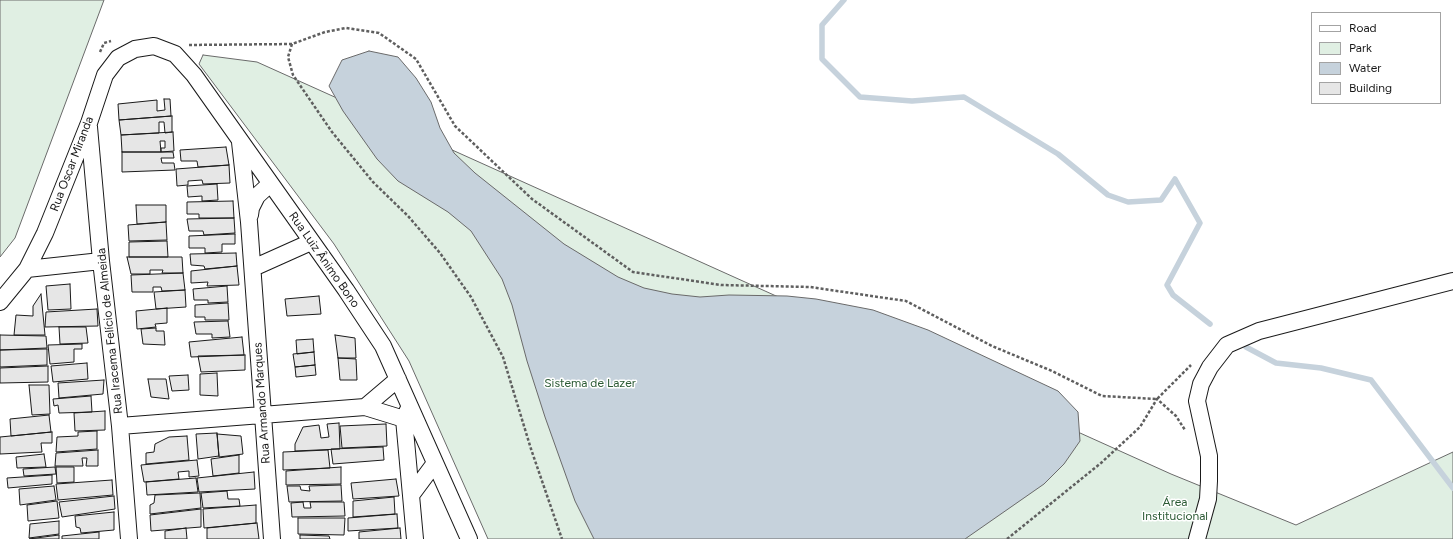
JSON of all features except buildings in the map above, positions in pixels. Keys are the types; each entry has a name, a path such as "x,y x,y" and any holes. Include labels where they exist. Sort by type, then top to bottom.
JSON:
{"street":[{"name":"Rua Luiz Ânimo Bono","path":"118,58 135,49 154,46 175,54 194,75 312,242 383,346 398,379 407,412 435,463 469,539"},
{"name":"Rua Oscar Miranda","path":"0,302 27,269 45,233 89,123 105,75 118,58"},
{"name":"Rua Iracema Felício de Almeida","path":"89,123 101,261 120,426 129,539"},
{"name":"Rua Armando Marques","path":"240,141 253,268 272,539"},
{"name":"Rua Armando Marques","path":"249,222 251,208 257,196 270,184"},
{"path":"253,268 312,242"},
{"path":"27,269 101,261"},
{"path":"1198,539 1208,499 1210,481 1209,456 1197,401 1201,384 1210,367 1227,345 1258,331 1453,281"},
{"path":"366,407 398,379"},
{"path":"120,426 366,407 407,412 415,539"},
{"path":"412,494 435,463"}],"path":[{"path":"182,45 292,44 325,32 346,28 379,33 416,59 455,126 532,199 633,272 721,285 810,287 906,300 992,346 1052,371"},
{"path":"98,56 104,43 112,41"},
{"path":"292,44 288,57 293,74 332,132 373,182 408,216 440,253 471,297 503,357 531,449 562,539"},
{"path":"1007,539 1101,463 1140,427 1157,399 1176,416 1188,434"}],"green space":[{"path":"0,0 104,0 15,238 0,257"},
{"name":"Sistema de Lazer","path":"203,55 257,62 1171,474 1296,525 1453,452 1453,539 488,539 409,361 334,244 199,64"}],"water":[{"name":"Sistema de Lazer","path":"369,51 398,57 416,78 431,102 440,128 454,153 475,173 564,244 618,277 644,288 672,294 700,297 729,295 787,296 816,299 873,310 928,330 1058,391 1078,412 1080,441 1064,464 1044,484 965,539 594,539 575,501 545,417 527,361 512,305 502,279 471,231 448,212 398,181 377,159 343,111 329,86 342,60"}],"waterway":[{"path":"844,0 822,25 822,59 860,97 912,101 964,97 1058,154 1108,195 1128,202 1161,200 1175,179 1200,223 1167,285 1173,295 1210,324"},
{"path":"1246,347 1276,363 1321,368 1371,380 1453,488"}],"park label":[{"name":"Área Institucional","path":"1175,509"}]}
